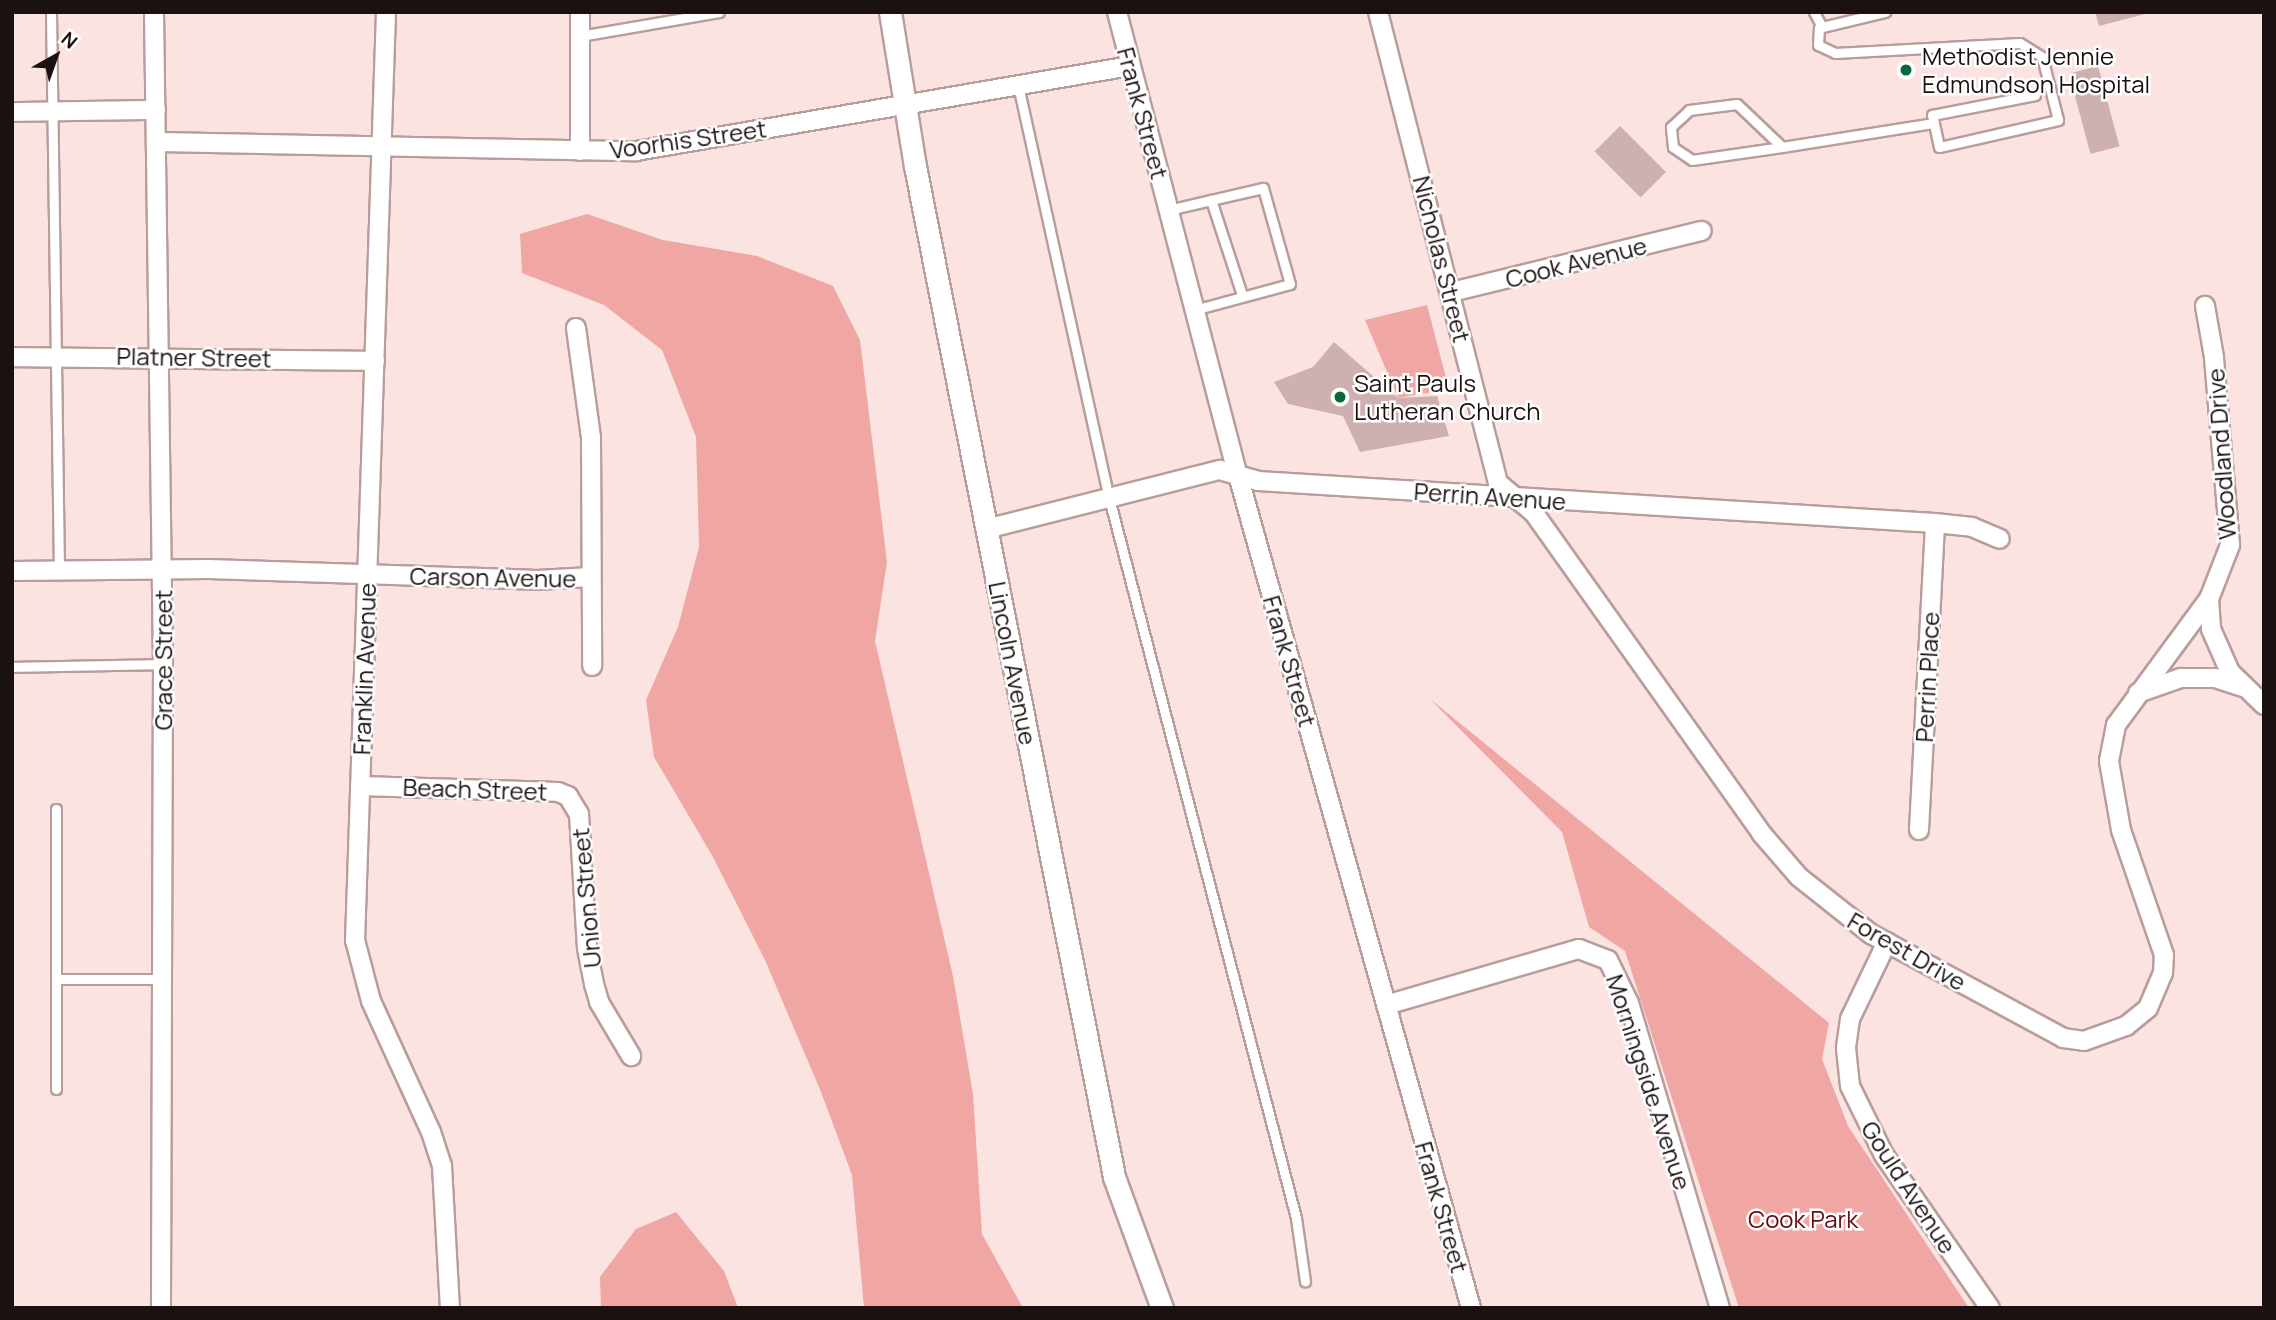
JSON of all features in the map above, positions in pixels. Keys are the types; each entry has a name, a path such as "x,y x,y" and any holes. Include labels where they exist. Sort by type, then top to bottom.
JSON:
{"street":[{"name":"Grace Street","path":"155,12 163,664 161,1308"},
{"name":"Franklin Avenue","path":"386,12 355,940 359,969 442,1166 450,1308"},
{"path":"580,12 580,151"},
{"name":"Lincoln Avenue","path":"890,12 904,105 1114,1177 1162,1308"},
{"name":"Frank Street","path":"1117,12 1238,475 1471,1308"},
{"name":"Nicholas Street","path":"1378,12 1498,483 1516,498"},
{"name":"Voorhis Street","path":"156,142 636,151 1130,66"},
{"path":"12,112 156,110"},
{"name":"Cook Avenue","path":"1451,292 1702,231"},
{"name":"Woodland Drive","path":"2205,306 2231,529 2225,561 2209,599"},
{"path":"576,328 591,437 591,577"},
{"name":"Platner Street","path":"12,357 159,356 375,361"},
{"name":"Perrin Avenue","path":"986,529 1220,470 1258,481 1936,523 1972,527 2000,539"},
{"name":"Forest Drive","path":"1516,498 1534,513 1761,833 1799,877 1835,910 1887,942 2063,1038 2101,1038 2126,1026 2148,1008 2161,982 2164,955 2121,830 2109,761 2116,725 2135,694 2209,599"},
{"name":"Perrin Place","path":"1919,830 1936,523"},
{"name":"Carson Avenue","path":"12,571 162,570 591,577 592,666"},
{"path":"2209,599 2217,648 2245,688 2264,705"},
{"path":"2135,694 2181,678 2215,678 2245,688"},
{"name":"Beach Street","path":"360,786 558,792 579,814"},
{"name":"Union Street","path":"579,814 594,984 599,1002 631,1056"},
{"name":"Gould Avenue","path":"1887,942 1850,1018 1846,1048 1850,1086 1884,1155 1990,1308"},
{"name":"Morningside Avenue","path":"1386,1005 1580,949 1608,960 1629,1003 1720,1308"}],"lane":[{"path":"51,12 60,571"},
{"path":"580,36 719,12"},
{"path":"1814,12 1819,27 1818,44 1835,52 2020,43 2042,57 2058,120 1939,147 1932,115 2035,95"},
{"path":"1819,27 1885,12"},
{"path":"1018,85 1109,498 1293,1205 1305,1281"},
{"path":"1783,147 1737,104 1689,110 1671,127 1673,147 1692,160 1783,147 1934,123"},
{"path":"1168,210 1257,188 1266,191 1290,284 1194,310"},
{"path":"1211,200 1242,295"},
{"path":"12,667 163,664"},
{"path":"56,809 56,1089"},
{"path":"58,979 161,979"}],"green space":[{"path":"587,214 663,240 757,256 833,286 860,340 887,562 875,641 953,976 973,1094 982,1234 1023,1308 864,1308 852,1175 821,1092 765,960 713,857 654,757 646,700 678,627 699,547 696,437 662,350 604,305 522,273 520,234"},
{"path":"1427,305 1449,389 1398,398 1365,320"},
{"name":"Cook Park","path":"1430,699 1829,1023 1822,1059 1848,1126 1969,1308 1739,1308 1625,951 1589,927 1562,832"},
{"path":"676,1212 724,1271 738,1308 601,1308 600,1277 636,1229"}],"building":[{"path":"2095,12 2149,12 2149,13 2099,26"},
{"path":"2098,66 2119,146 2091,154 2069,74"},
{"path":"1620,126 1666,172 1641,197 1595,151"},
{"name":"Saint Pauls Lutheran Church","path":"1334,342 1398,398 1437,396 1449,436 1360,452 1343,416 1288,404 1274,382 1313,367"}],"place":[{"name":"Methodist Jennie Edmundson Hospital","path":"1906,70"},
{"name":"Saint Pauls Lutheran Church","path":"1340,397"}]}
